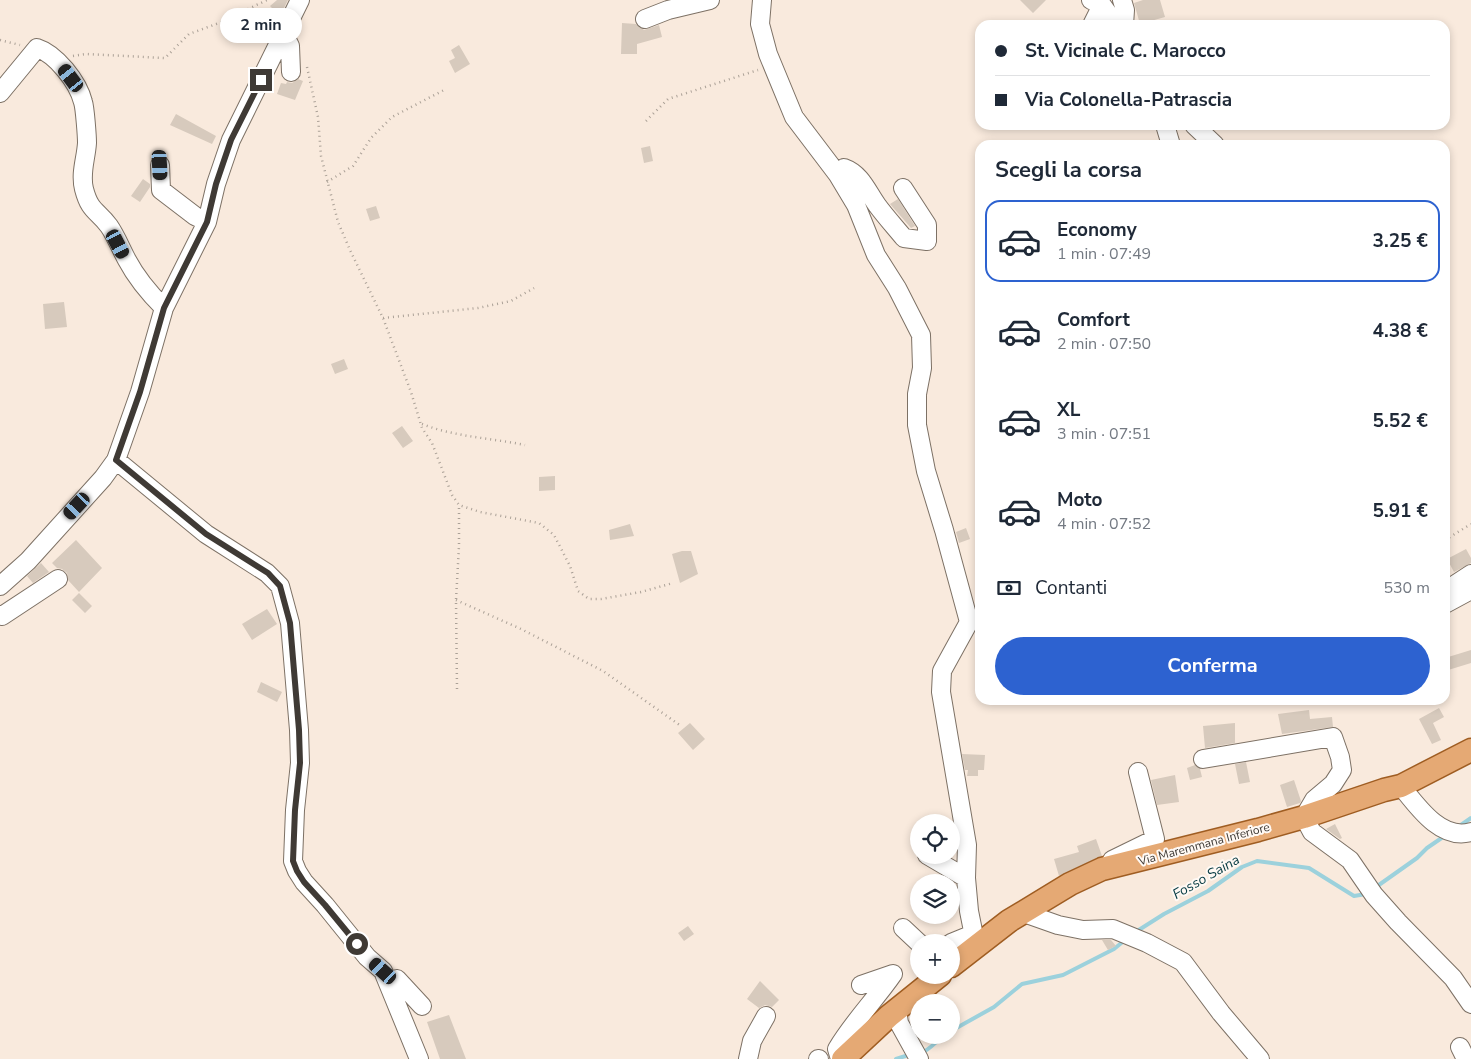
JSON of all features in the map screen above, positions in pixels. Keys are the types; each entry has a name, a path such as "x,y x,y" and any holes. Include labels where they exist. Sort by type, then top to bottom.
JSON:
{"main road":[{"name":"Via Maremmana Inferiore","path":"960,956 975,940 1024,913 1070,884 1102,869 1258,830 1401,786 1471,750"},
{"path":"841,1059 929,984"}],"street":[{"path":"0,586 28,561 103,478 116,460 140,392 164,308 207,222 216,184 231,140 300,0"},
{"path":"645,19 668,10 710,0"},
{"path":"762,0 760,24 772,65 794,116 838,174 856,205 876,255 897,288 921,335 922,368 917,394 917,424 926,472 969,622 942,671 941,692 967,845 966,878 975,940 960,942"},
{"path":"1122,0 1125,10 1124,20"},
{"path":"1093,20 1097,2"},
{"path":"1097,2 1112,20"},
{"path":"284,34 290,46 291,72"},
{"path":"0,93 37,48 46,51 56,59 71,78 83,101 87,143 82,174 84,188 91,208 109,226 144,288 164,308"},
{"path":"1199,130 1210,140"},
{"path":"160,165 161,190 195,216 207,222"},
{"path":"838,174 844,168 852,171 866,186 877,205 904,238 927,241 927,225 903,188"},
{"path":"116,460 206,534 268,573 280,586 290,623 299,730 300,763 295,810 293,861 304,882 367,957 390,975 422,1006"},
{"path":"1450,588 1471,574"},
{"path":"0,615 2,616 58,579"},
{"path":"1450,601 1471,590"},
{"path":"1203,759 1334,737 1342,770 1333,784 1314,800 1304,817 1312,832 1350,860 1374,895 1453,978 1471,1004"},
{"path":"1102,869 1111,860 1155,839 1138,772"},
{"path":"1401,786 1418,806 1446,830 1457,834 1471,832"},
{"path":"942,864 966,878"},
{"path":"1024,913 1058,925 1083,930 1113,929 1147,943 1183,962 1221,1013 1260,1059"},
{"path":"903,928 910,935"},
{"path":"841,1059 837,1049 847,1032 878,996 893,974 861,985"},
{"path":"390,975 419,1059"},
{"path":"390,975 428,1059"},
{"path":"896,1010 900,1023 919,1059"},
{"path":"748,1059 752,1042 766,1016"}],"path":[{"path":"56,59 86,54 165,58 189,34 267,0"},
{"path":"0,40 37,48"},
{"path":"305,61 313,88 318,117 321,156 341,229 384,318 422,428 435,450 452,495 459,505 456,600 457,690"},
{"path":"646,121 668,99 772,65"},
{"path":"327,182 353,166 371,138 392,117 446,89"},
{"path":"384,318 478,308 511,301 534,288"},
{"path":"421,424 441,432 493,438 525,445"},
{"path":"459,505 480,512 539,523 554,535 570,566 578,591 589,599 601,599 641,592 673,583"},
{"path":"1450,537 1471,524"},
{"path":"456,600 521,629 603,671 681,726"}],"building":[{"path":"277,0 288,0 280,16 270,6"},
{"path":"1020,0 1046,0 1033,13"},
{"path":"1143,0 1160,0 1165,17 1154,20 1139,20 1134,3"},
{"path":"622,23 636,24 644,30 659,25 662,37 637,44 637,54 621,54"},
{"path":"459,45 470,64 455,73 449,61 455,58 451,50"},
{"path":"298,79 303,81 295,100 277,94 281,83 292,83"},
{"path":"176,114 216,136 212,144 170,125"},
{"path":"650,146 653,161 644,163 641,148"},
{"path":"143,179 150,184 150,187 140,202 131,196"},
{"path":"898,199 915,226 911,228 890,204"},
{"path":"376,206 380,218 370,221 366,209"},
{"path":"64,302 67,327 45,329 43,304"},
{"path":"344,359 348,369 335,374 331,364"},
{"path":"402,426 413,441 403,448 392,433"},
{"path":"555,476 555,490 539,491 539,477"},
{"path":"630,524 634,536 610,540 609,530"},
{"path":"966,528 970,539 959,543 956,532"},
{"path":"76,540 102,568 79,592 68,580 67,573 52,563"},
{"path":"1466,549 1471,558 1471,563 1454,572 1450,565 1450,557"},
{"path":"691,551 698,574 680,583 672,554"},
{"path":"41,563 49,572 33,583 27,576"},
{"path":"79,593 92,606 85,613 72,600"},
{"path":"267,609 277,624 252,640 242,624"},
{"path":"1471,650 1471,663 1450,669 1450,656"},
{"path":"261,682 282,692 277,702 257,692"},
{"path":"1439,708 1444,717 1433,723 1441,740 1432,744 1419,719"},
{"path":"1309,710 1310,719 1332,717 1333,727 1282,734 1278,714"},
{"path":"690,723 705,739 693,750 678,733"},
{"path":"1235,723 1235,743 1205,748 1203,726"},
{"path":"962,754 985,755 984,770 978,770 978,776 967,776 968,770 965,770"},
{"path":"1246,762 1250,782 1239,784 1235,764"},
{"path":"1195,765 1200,769 1202,777 1190,780 1187,768"},
{"path":"1175,775 1179,802 1157,805 1151,780"},
{"path":"1294,780 1301,801 1287,807 1280,785"},
{"path":"1335,824 1342,838 1340,839 1326,829"},
{"path":"1096,839 1102,856 1059,876 1054,859 1079,852 1077,846"},
{"path":"688,926 694,934 684,941 678,933"},
{"path":"1102,940 1111,940 1116,946 1108,950"},
{"path":"760,981 779,1000 772,1007 765,1005 759,1008 747,999"},
{"path":"449,1015 466,1059 440,1059 427,1022"}],"waterway":[{"name":"Fosso Saina","path":"1458,827 1471,818"},
{"name":"Fosso Saina","path":"1376,887 1446,835"},
{"name":"Fosso Saina","path":"1134,933 1164,914 1208,891 1242,867 1257,861 1309,868 1354,896 1366,894"},
{"name":"Fosso Saina","path":"960,1026 994,1007 1022,984 1063,975 1114,949 1125,940"},
{"name":"Fosso Saina","path":"921,1053 934,1044"},
{"name":"Fosso Saina","path":"896,1059 912,1054"}],"route":[{"path":"261,80 231,140 216,184 207,222 164,308 140,392 116,460 206,534 268,573 280,586 290,623 299,730 300,763 295,810 293,861 304,882 357,944"}]}
